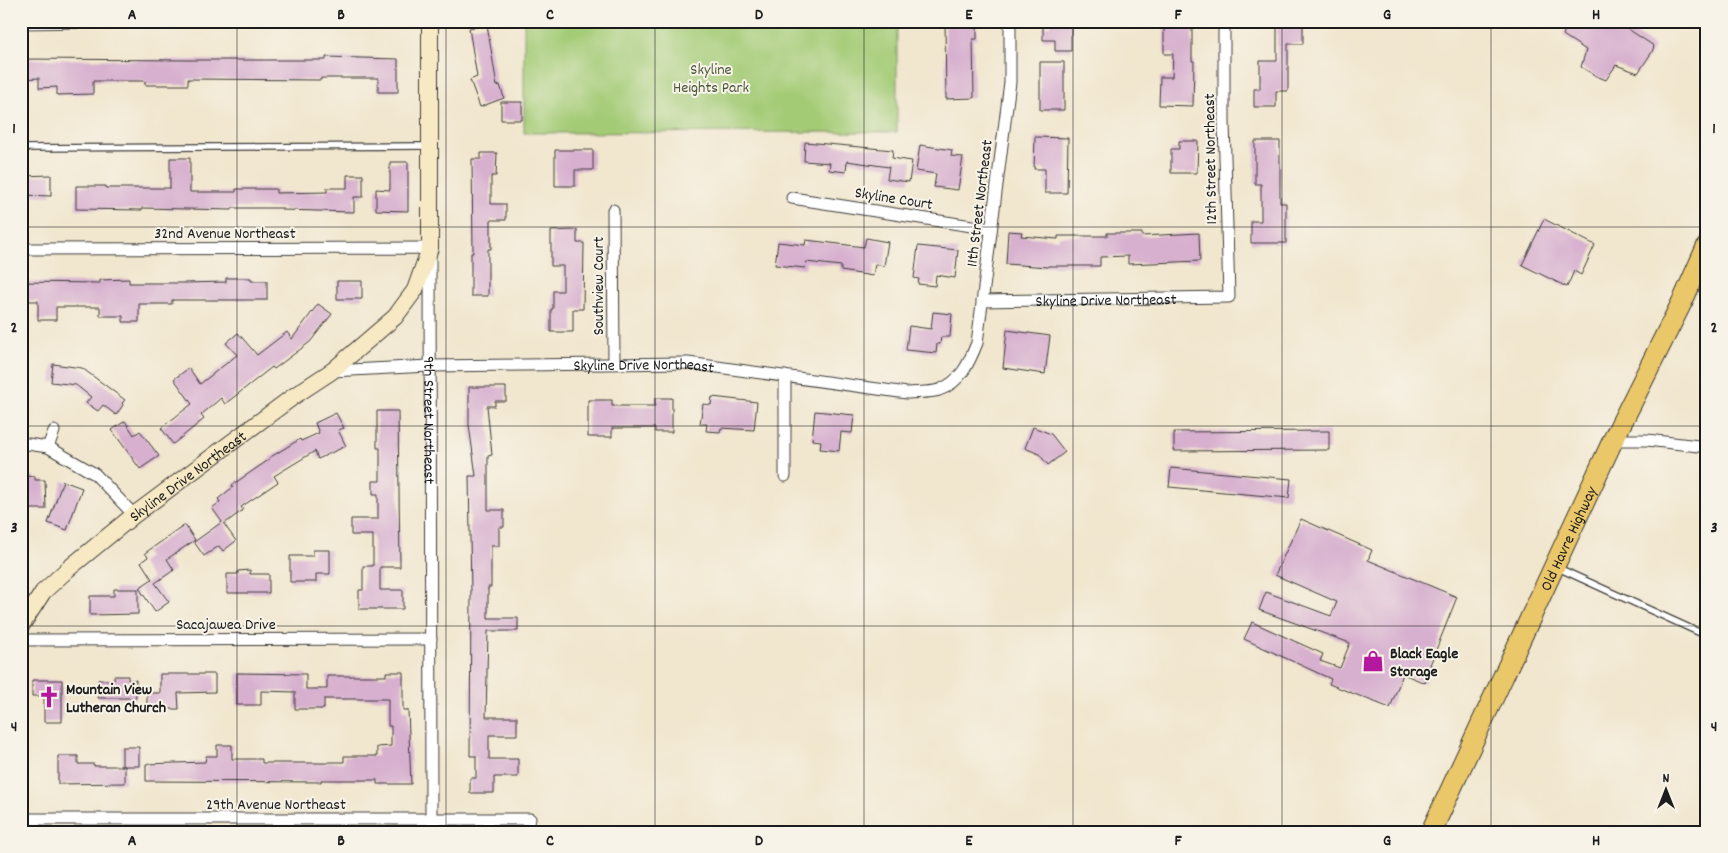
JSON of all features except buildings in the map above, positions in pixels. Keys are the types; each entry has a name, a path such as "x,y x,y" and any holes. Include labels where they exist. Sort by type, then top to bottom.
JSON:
{"highway":[{"name":"Old Havre Highway","path":"1431,832 1612,440 1683,300 1707,246"}],"street":[{"path":"21,23 151,21"},
{"name":"9th Street Northeast","path":"430,21 431,819"},
{"name":"11th Street Northeast","path":"953,381 968,367 977,343 1010,82 1010,21"},
{"name":"12th Street Northeast","path":"1224,21 1224,122 1229,297"},
{"name":"Skyline Court","path":"792,198 991,229"},
{"name":"Southview Court","path":"613,210 614,363"},
{"name":"Skyline Drive Northeast","path":"21,444 48,447 95,474 134,515 294,396 332,371 395,317 416,290 430,248"},
{"name":"32nd Avenue Northeast","path":"21,249 430,248"},
{"name":"Skyline Drive Northeast","path":"982,301 1229,297"},
{"name":"Skyline Drive Northeast","path":"332,371 429,366 688,363 907,393 938,390 953,381"},
{"path":"785,376 785,476"},
{"path":"48,447 54,432"},
{"path":"1612,440 1647,440 1707,447"},
{"path":"21,626 43,592 134,515"},
{"name":"Sacajawea Drive","path":"21,640 431,639"},
{"name":"29th Avenue Northeast","path":"21,819 530,819"}],"lane":[{"path":"21,148 430,146"},
{"path":"1554,566 1707,636"}],"green space":[{"name":"Skyline Heights Park","path":"524,21 897,21 897,132 524,133"}],"place":[{"name":"Black Eagle Storage","path":"1373,661"},
{"name":"Mountain View Lutheran Church","path":"49,697"}]}
